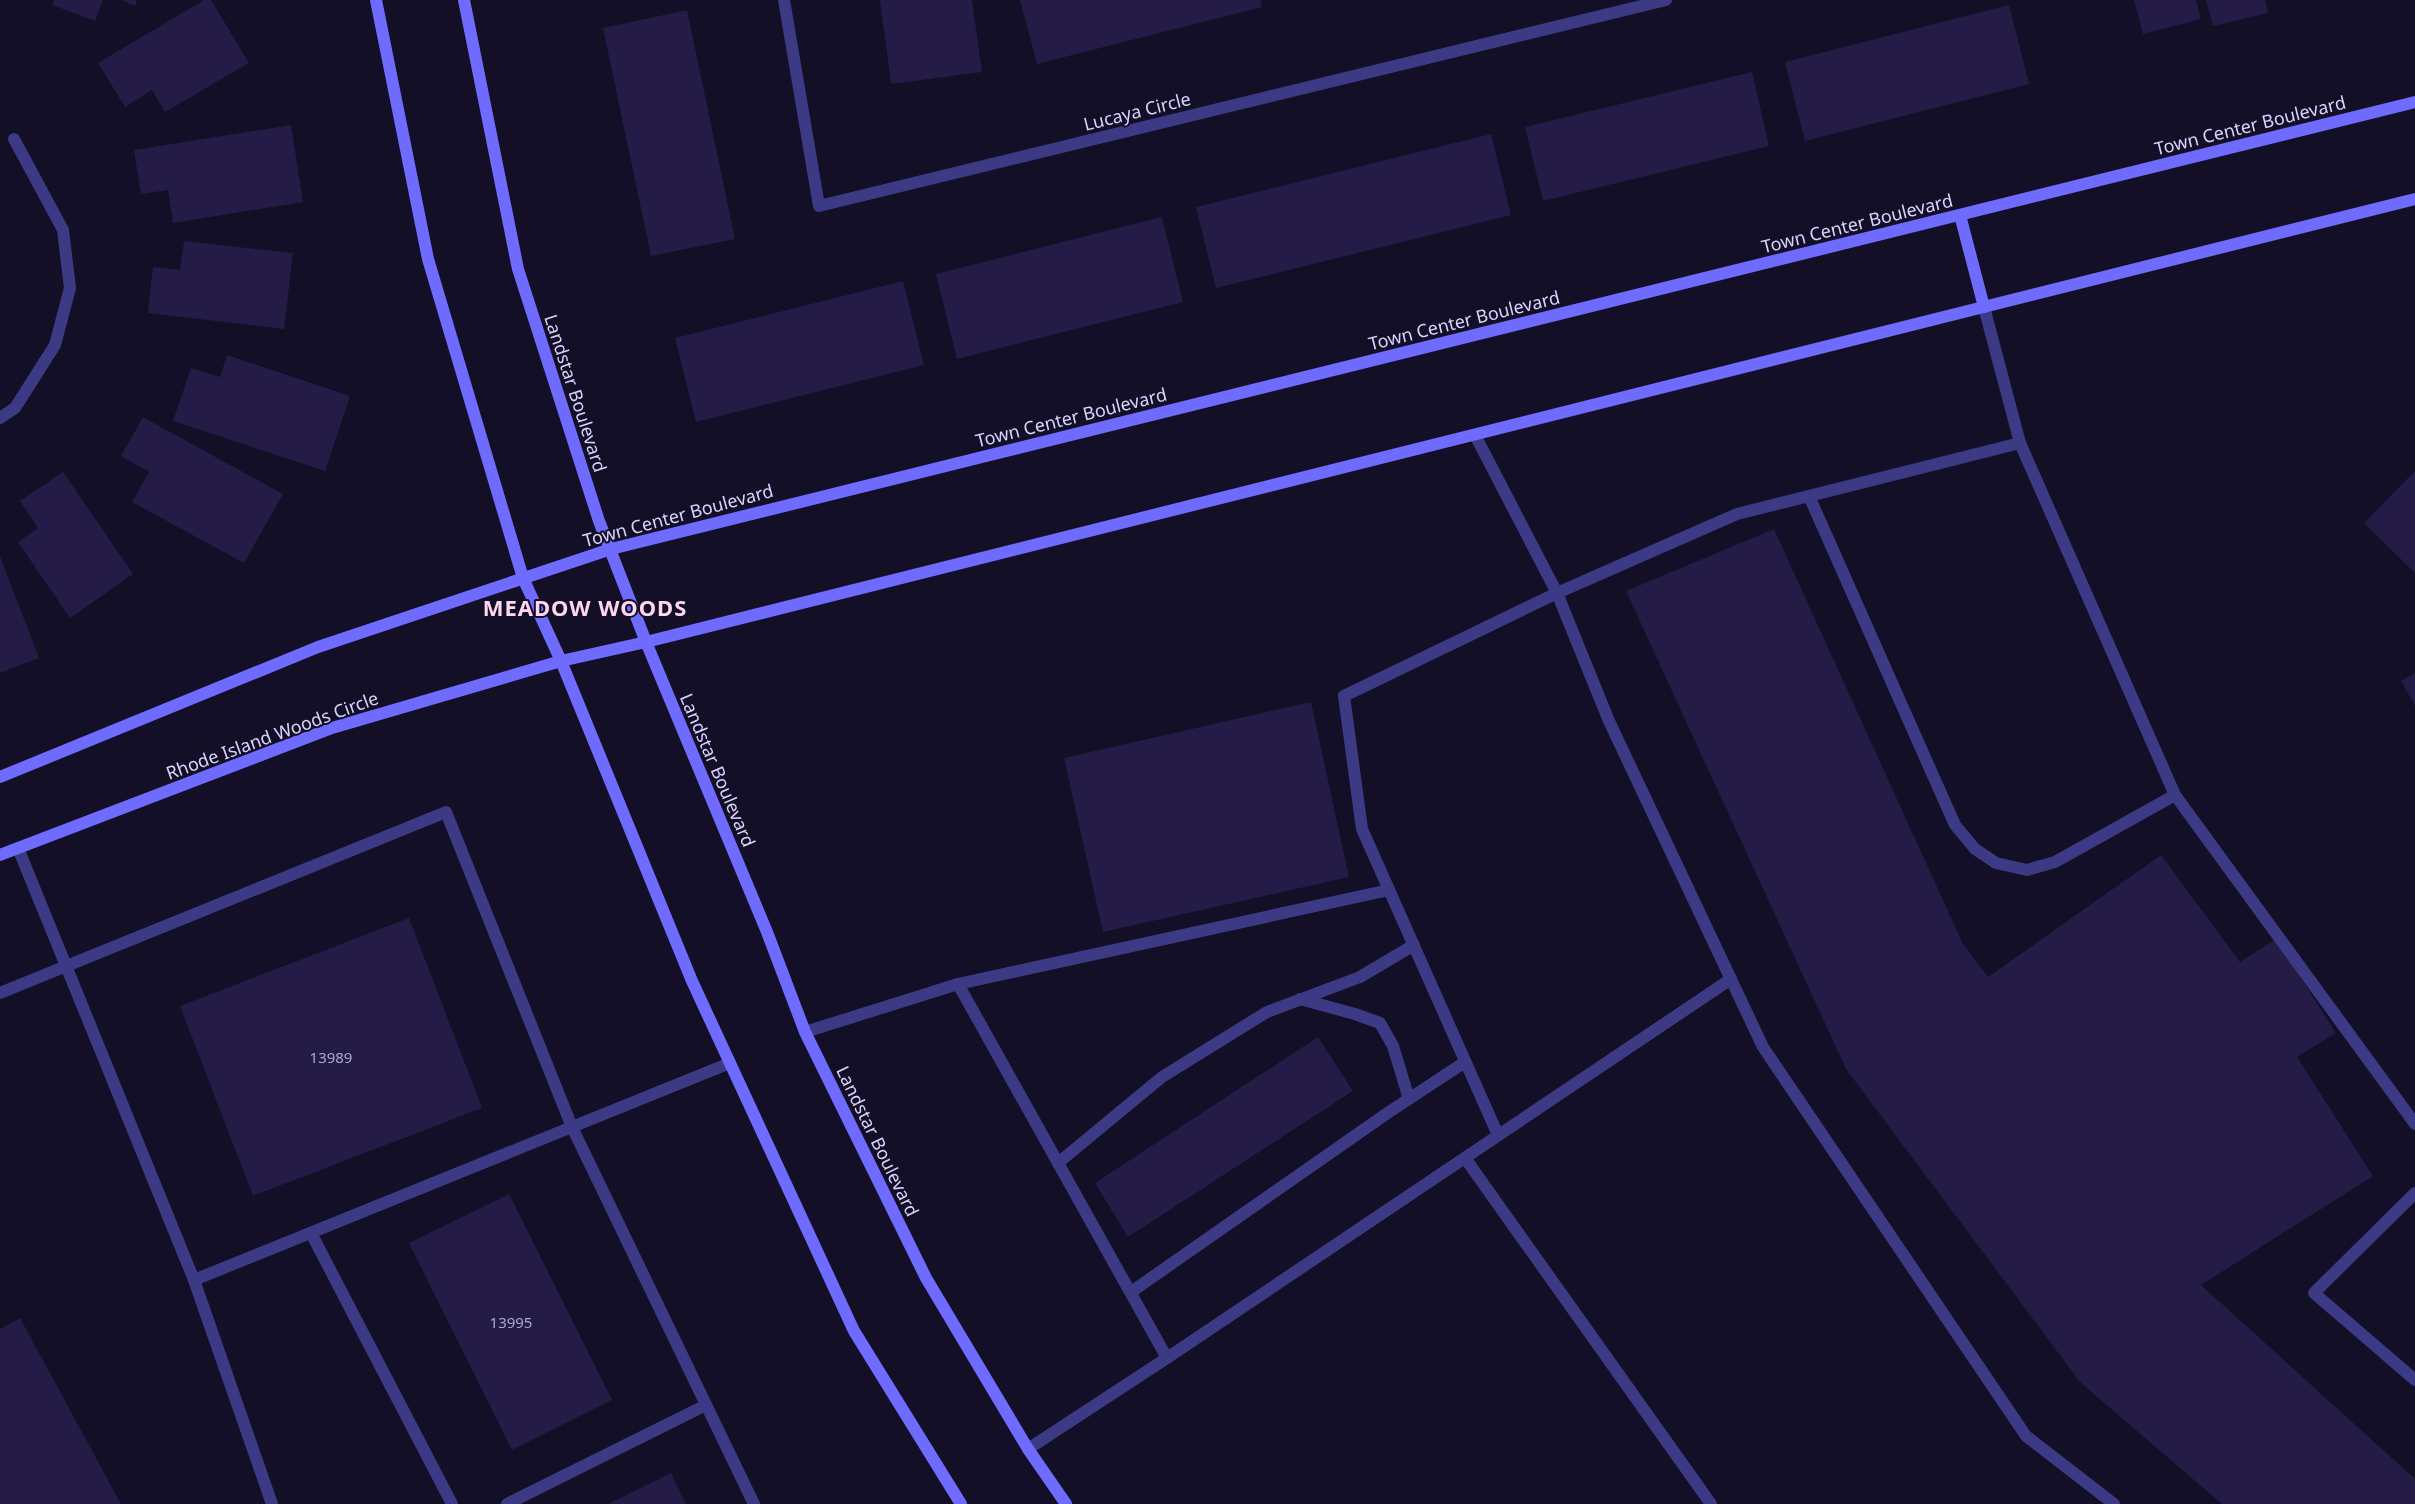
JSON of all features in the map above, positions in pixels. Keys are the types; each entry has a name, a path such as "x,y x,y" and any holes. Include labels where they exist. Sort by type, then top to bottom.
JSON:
{"main road":[{"path":"376,0 428,259 523,578 561,661 692,981 854,1330 961,1504"},
{"name":"Landstar Boulevard","path":"464,0 518,269 600,521 646,642 767,932 805,1032 926,1278 1028,1448 1066,1504"},
{"name":"Town Center Boulevard","path":"523,578 611,549 2415,102"},
{"path":"561,661 646,642 2415,199"},
{"path":"1960,215 1984,307"},
{"path":"0,777 318,647 523,578"},
{"name":"Rhode Island Woods Circle","path":"0,855 332,728 561,661"}],"street":[{"name":"Lucaya Circle","path":"784,0 819,206 1666,0"},
{"path":"0,418 15,408 56,345 70,288 63,230 14,138"},
{"path":"1984,307 2020,443 2175,796 2415,1124"},
{"path":"1475,435 1557,593 1609,721 1763,1047 2026,1436 2114,1504"},
{"path":"1498,1135 1362,829 1344,696 1557,593 1737,514 2020,443"},
{"path":"1808,496 1955,825 1976,849 1996,863 2027,870 2055,862 2175,796"},
{"path":"0,993 446,812 572,1127 754,1504"},
{"path":"18,848 194,1280 272,1504"},
{"path":"805,1032 958,984 1389,890"},
{"path":"1058,1163 1162,1077 1267,1012 1360,977 1414,945"},
{"path":"1028,1448 1167,1358 1731,979"},
{"path":"958,984 1167,1358"},
{"path":"1300,999 1380,1022 1393,1046 1409,1099"},
{"path":"1130,1292 1465,1062"},
{"path":"194,1280 730,1063"},
{"path":"1465,1158 1711,1504"},
{"path":"2415,1193 2314,1293 2415,1380"},
{"path":"311,1233 452,1504"},
{"path":"507,1504 706,1405"}],"building":[{"path":"54,0 103,0 95,21 52,5"},
{"path":"121,0 137,0 135,6"},
{"path":"204,0 211,0 249,63 165,112 152,90 125,107 98,63"},
{"path":"880,0 972,0 982,72 891,84"},
{"path":"1020,0 1260,0 1262,7 1037,64"},
{"path":"2134,0 2196,0 2201,19 2143,34"},
{"path":"2206,0 2265,0 2268,13 2213,26"},
{"path":"2009,5 2029,84 1805,141 1785,62"},
{"path":"687,10 735,239 651,256 603,28"},
{"path":"1752,72 1769,146 1543,201 1525,127"},
{"path":"291,125 303,202 173,223 168,190 141,194 134,150"},
{"path":"1491,134 1511,215 1216,288 1196,207"},
{"path":"1162,217 1183,302 957,359 936,274"},
{"path":"184,241 293,253 284,329 148,313 153,267 180,270"},
{"path":"903,281 924,365 696,422 675,338"},
{"path":"227,355 350,396 325,471 173,421 191,368 220,377"},
{"path":"143,417 283,494 244,563 132,502 149,472 121,456"},
{"path":"2415,471 2415,573 2364,523"},
{"path":"63,472 133,574 70,618 18,542 38,528 20,501"},
{"path":"1774,529 1963,944 1988,977 2161,855 2240,962 2276,939 2336,1033 2297,1057 2373,1176 2201,1285 2415,1479 2415,1504 2222,1504 2080,1382 1846,1069 1626,591"},
{"path":"0,556 39,658 0,673"},
{"path":"2415,673 2415,706 2401,681"},
{"path":"1311,702 1349,877 1103,932 1064,758"},
{"path":"409,918 482,1108 253,1196 180,1006"},
{"path":"1318,1037 1353,1091 1128,1237 1095,1183"},
{"path":"509,1194 612,1400 512,1450 409,1243"},
{"path":"20,1318 121,1504 0,1504 0,1329"},
{"path":"671,1473 686,1504 608,1504"}],"district":[{"name":"MEADOW WOODS","path":"585,607"}]}
